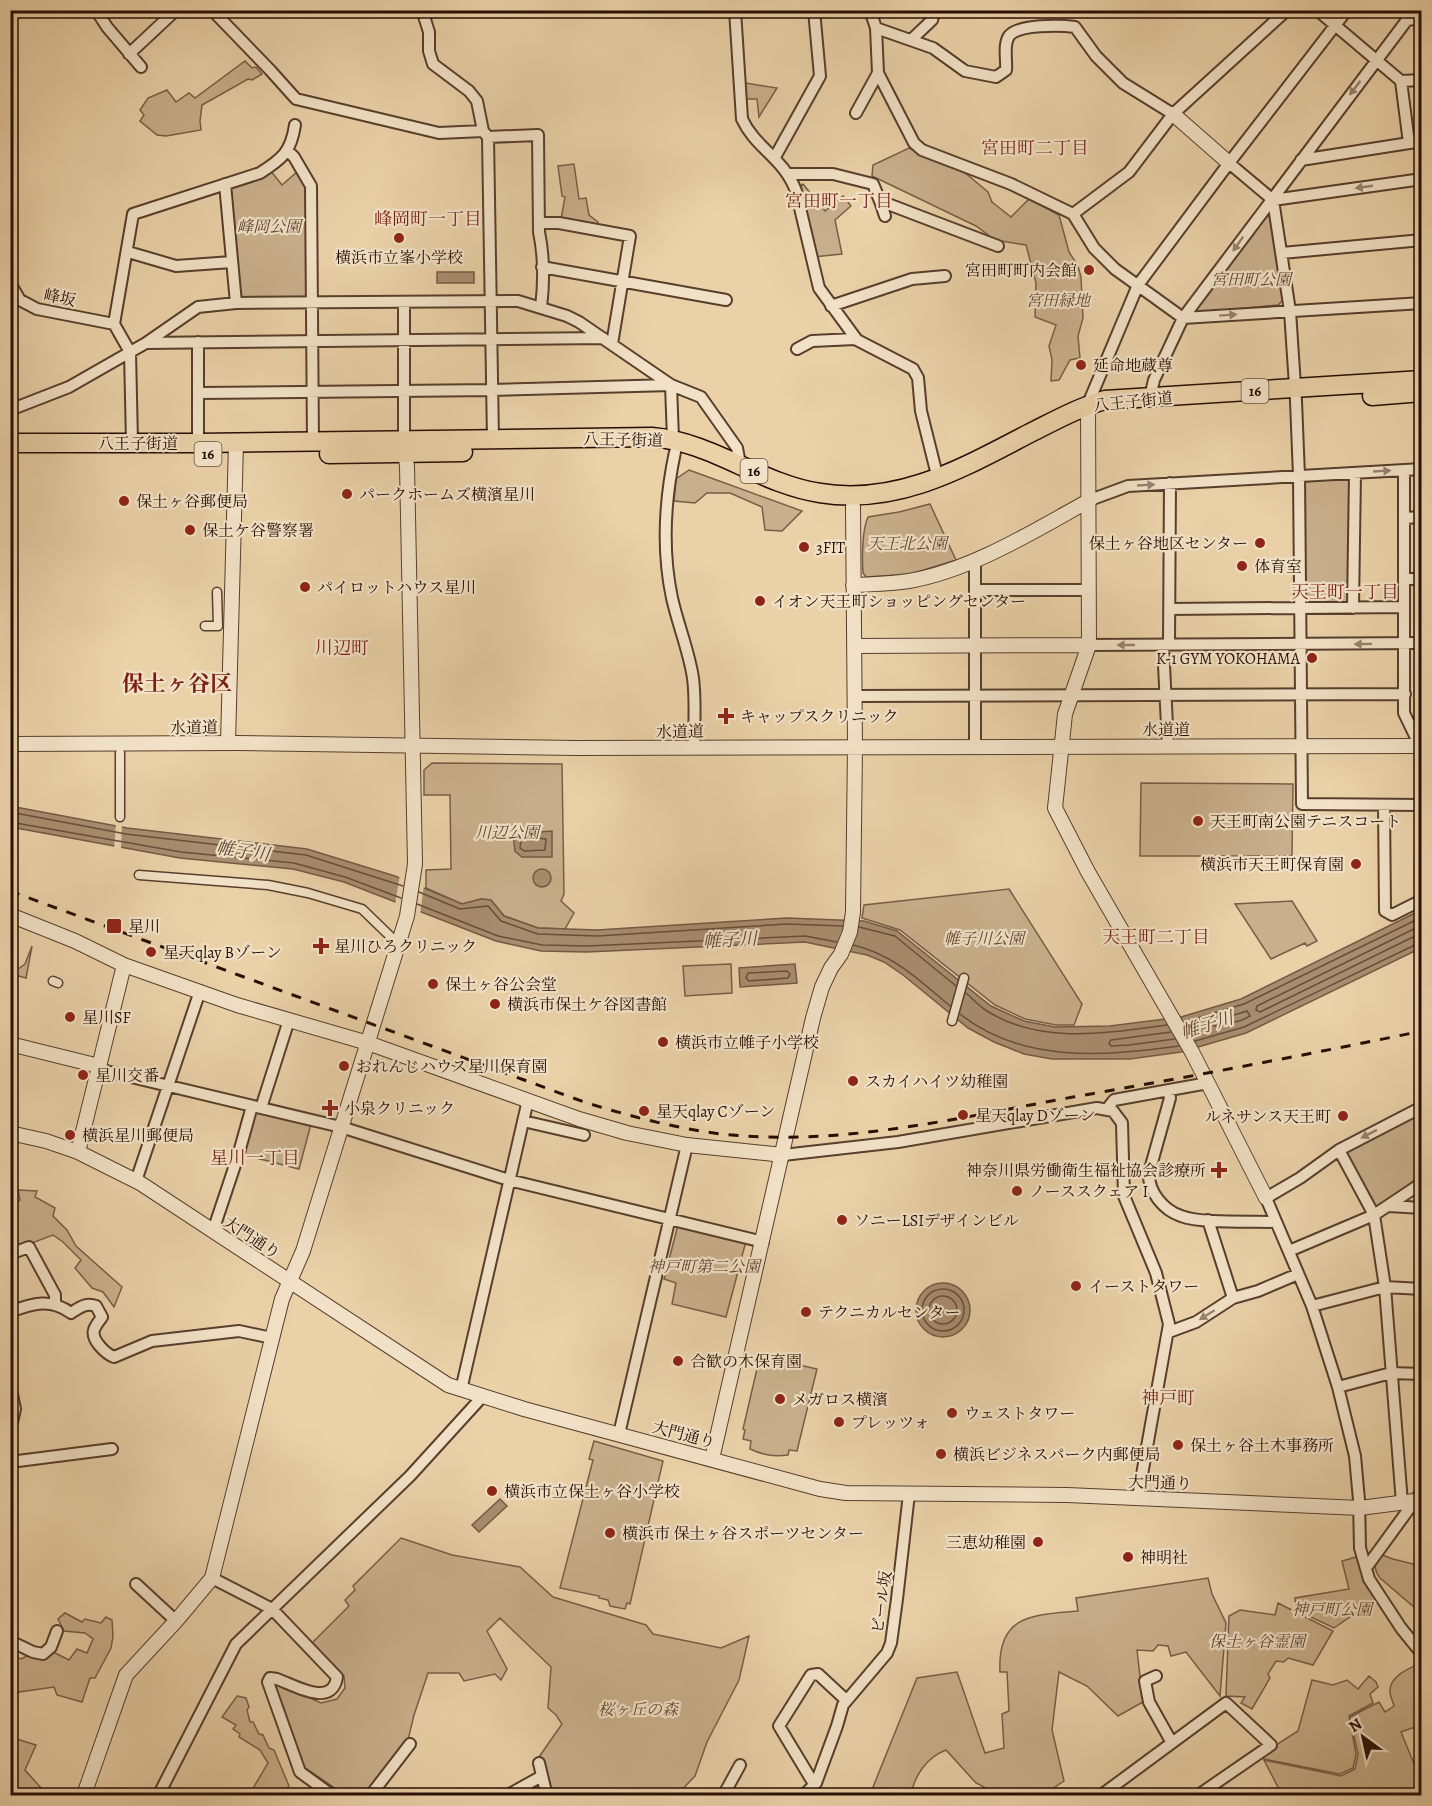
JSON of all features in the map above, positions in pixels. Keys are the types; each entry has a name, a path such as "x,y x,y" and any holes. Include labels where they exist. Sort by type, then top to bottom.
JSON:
{"highway":[{"name":"八王子街道","path":"10,454 236,448 674,446 704,448 794,487 841,495 893,491 920,486 1088,412 1296,395 1422,380"},
{"name":"八王子街道","path":"10,443 198,443 236,448 313,441 404,447 493,440 639,437 674,446 786,495 826,505 853,506 878,505 919,497 942,489 1070,425 1105,400 1149,397 1422,392"}],"street":[{"path":"96,10 141,67"},
{"path":"129,54 176,10"},
{"path":"212,10 296,99 439,133 538,135 543,289 541,308"},
{"path":"422,10 429,32 429,51 433,64 469,91 477,101 485,134 492,301 493,440"},
{"path":"735,10 742,119 748,131 789,174 796,191 819,288 831,306 855,339 890,359 914,369 918,378 921,411 938,479"},
{"path":"775,157 820,76 814,10"},
{"path":"870,10 876,28 878,73 914,143 922,150 1011,183 1073,214 1094,248 1115,269 1183,318 1422,303"},
{"path":"912,39 932,20 935,10"},
{"path":"1073,214 1129,172 1173,114 1287,10"},
{"path":"1317,10 1401,81 1410,142"},
{"path":"1347,10 1138,285 1088,412 1089,645 1065,714 1056,808 1088,872 1192,1052 1266,1198 1289,1251 1312,1306 1338,1387 1355,1456 1360,1509 1360,1548 1369,1580 1401,1628 1422,1654"},
{"path":"1149,397 1154,380 1183,318 1407,20 1422,18"},
{"path":"876,28 933,48 965,71 996,77 1006,70 1006,44 1012,33 1054,25 1075,27 1096,56 1122,83 1173,114 1273,200 1290,311 1296,395 1299,476 1302,804 1422,805"},
{"path":"856,113 878,73"},
{"path":"1401,81 1422,80"},
{"path":"132,442 130,352 114,324 134,214 260,173 275,164 288,151 295,125"},
{"path":"1301,160 1422,141"},
{"path":"288,151 311,186 313,441"},
{"path":"789,174 833,174 873,184 885,216"},
{"path":"1273,200 1422,178"},
{"path":"225,184 236,303"},
{"path":"880,201 998,246"},
{"path":"540,223 559,223 630,236 623,282 607,341"},
{"path":"1282,253 1422,240"},
{"path":"128,252 176,266 232,262"},
{"path":"542,267 726,300"},
{"path":"831,306 912,279 945,276"},
{"name":"峰坂","path":"10,283 20,298 37,309 114,324"},
{"path":"10,307 20,298"},
{"path":"10,412 69,387 146,343 198,307 236,303 518,301 579,322 671,385 701,397 737,448 740,464"},
{"path":"85,1796 126,1675 212,1578 282,1299 303,1251 407,916 414,876 408,466 404,447 404,302"},
{"path":"146,343 492,339 607,341"},
{"path":"797,349 812,341 855,339"},
{"path":"198,342 198,443"},
{"path":"198,393 492,390 671,385"},
{"path":"671,385 674,446 668,502 667,566 672,597 693,678 694,747"},
{"path":"228,743 236,448"},
{"path":"853,585 910,580 950,570 975,560 1090,500 1128,486 1422,469"},
{"path":"1404,470 1404,713 1421,746"},
{"path":"1353,608 1355,473"},
{"path":"1168,746 1165,696 1169,609 1170,483"},
{"path":"712,1459 822,987 841,954 850,932 853,912 855,696 853,506"},
{"path":"1404,518 1422,518"},
{"path":"975,560 975,747"},
{"path":"1404,579 1422,579"},
{"path":"976,590 1089,590"},
{"path":"205,626 218,626 217,592"},
{"path":"1169,609 1404,608"},
{"path":"854,646 1422,644"},
{"path":"855,696 1405,694"},
{"name":"水道道","path":"10,744 228,743 412,747 1421,746"},
{"path":"120,753 120,817"},
{"path":"1384,805 1385,911 1392,915 1422,900"},
{"path":"138,875 197,884 268,885 308,893 362,909 392,938"},
{"path":"10,915 124,964 200,991 368,1043 579,1119 627,1133 687,1145 783,1155 898,1142 1097,1108 1107,1108 1113,1111 1122,1123 1124,1196 1156,1273 1169,1324 1138,1497"},
{"path":"78,1152 124,964"},
{"path":"952,1021 964,978"},
{"path":"136,1181 200,991"},
{"path":"213,1231 289,1020"},
{"path":"10,1044 99,1066 106,1071 341,1127 508,1180 763,1242"},
{"path":"1107,1108 1114,1100 1208,1083"},
{"path":"1168,1090 1170,1098 1148,1181 1153,1194 1180,1216 1208,1220 1276,1222"},
{"path":"461,1390 528,1100"},
{"path":"1266,1198 1300,1178 1339,1150 1422,1107"},
{"path":"523,1121 584,1135"},
{"name":"大門通り","path":"10,1133 46,1141 78,1152 136,1181 448,1385 482,1397 837,1492 1138,1497 1360,1509 1415,1499"},
{"path":"619,1434 687,1145"},
{"path":"1339,1150 1374,1215 1385,1287 1391,1373 1415,1499 1366,1568"},
{"path":"1289,1251 1374,1215 1422,1183"},
{"path":"1389,1206 1422,1208"},
{"path":"1208,1220 1233,1298"},
{"path":"10,1254 29,1247 55,1295 56,1304"},
{"path":"1169,1332 1196,1322 1233,1298 1258,1291 1298,1274"},
{"path":"1312,1306 1385,1287 1422,1289"},
{"path":"10,1312 46,1302 56,1304 71,1313 84,1305 96,1306 102,1317 93,1332 94,1337 108,1355 114,1357 152,1341 239,1331 272,1338"},
{"path":"1338,1387 1391,1373 1422,1374"},
{"path":"10,1384 15,1408 10,1431"},
{"path":"158,1796 236,1644 410,1476 482,1397"},
{"path":"10,1462 112,1449"},
{"name":"ビール坂","path":"803,1796 814,1784 843,1705 887,1653 891,1643 909,1494"},
{"path":"212,1578 272,1609 337,1677 336,1686 331,1692 322,1695 277,1679 270,1678 268,1682 300,1772 333,1796"},
{"path":"136,1584 176,1621"},
{"path":"10,1641 33,1652 43,1654 51,1647 57,1631"},
{"path":"814,1784 778,1731 779,1726 811,1675 818,1674 846,1700"},
{"path":"1156,1676 1145,1681 1149,1702 1172,1743"},
{"path":"1100,1796 1226,1704 1271,1744 1197,1796"},
{"path":"370,1796 410,1743"},
{"path":"539,1763 547,1796"},
{"path":"723,1796 740,1765"},
{"path":"506,1796 542,1776"}],"green space":[{"path":"245,61 252,68 256,67 262,74 252,80 248,79 202,105 201,130 166,136 157,135 140,121 144,115 140,110 148,98 167,90 176,102 189,93 195,98"},
{"path":"745,83 777,88 759,117 757,99 745,99"},
{"name":"宮田緑地","path":"909,148 964,172 988,192 992,202 1011,217 1029,199 1059,215 1069,252 1078,266 1081,277 1083,318 1078,336 1080,358 1070,360 1059,380 1051,381 1052,360 1049,346 1056,325 1035,317 1036,283 1026,245 995,240 976,226 872,176 873,165"},
{"path":"574,164 579,199 586,198 589,215 598,222 597,226 561,219 565,197 562,196 558,166"},
{"name":"峰岡公園","path":"270,170 282,185 297,172 306,186 309,296 305,299 242,300 239,297 230,185"},
{"path":"803,184 825,211 843,196 851,206 835,220 842,254 813,257 798,187"},
{"name":"宮田町公園","path":"1271,208 1283,300 1278,305 1195,313 1194,308"},
{"path":"689,470 802,511 782,531 765,530 762,507 730,493 707,493 695,503 674,501 676,479"},
{"path":"1347,478 1352,482 1350,602 1347,605 1304,606 1304,482"},
{"name":"天王北公園","path":"930,504 956,560 911,574 866,577 863,573 863,552 868,517"},
{"name":"川辺公園","path":"432,763 562,764 564,894 561,901 574,913 565,929 538,928 504,916 491,900 481,899 462,904 426,888 426,870 451,869 450,795 424,795 424,770"},
{"path":"1141,783 1293,784 1292,856 1140,856"},
{"name":"帷子川公園","path":"1009,889 1082,1004 1074,1025 1056,1025 1025,1019 995,1005 900,930 862,918 864,905"},
{"path":"1292,901 1317,941 1307,946 1305,943 1271,959 1235,904"},
{"path":"32,946 26,978 11,974 25,964"},
{"path":"731,964 732,993 685,996 683,966"},
{"path":"253,1109 311,1124 299,1169 241,1154"},
{"path":"1421,1110 1421,1176 1375,1208 1342,1151"},
{"path":"18,1190 37,1191 35,1197 55,1208 53,1216 67,1230 76,1246 122,1287 114,1307 103,1292 92,1288 75,1268 81,1260 53,1235 11,1251 11,1207 20,1200"},
{"name":"神戸町第二公園","path":"678,1225 746,1241 726,1317 672,1304 676,1283 664,1279"},
{"name":"メガロス横濱","path":"760,1356 817,1369 797,1451 789,1450 788,1455 773,1456 759,1453 750,1449 751,1441 743,1439 745,1430 743,1429"},
{"name":"横浜市 保土ヶ谷スポーツセンター","path":"594,1441 663,1461 630,1604 627,1603 625,1609 610,1606 608,1600 599,1598 599,1596 560,1588 593,1460 589,1459"},
{"name":"桜ヶ丘の森","path":"401,1538 452,1555 520,1567 553,1597 646,1625 653,1634 721,1648 749,1636 739,1680 707,1742 695,1776 677,1795 550,1795 539,1757 562,1724 548,1708 551,1667 500,1618 487,1631 507,1669 501,1680 495,1674 464,1681 459,1673 428,1673 408,1740 365,1795 345,1795 304,1767 273,1685 278,1683 321,1703 337,1699 345,1688 344,1676 311,1644 349,1606 345,1600 355,1590 353,1586"},
{"path":"1379,1554 1421,1566 1421,1613 1380,1578 1375,1566"},
{"name":"神戸町公園","path":"1360,1556 1376,1599 1334,1628 1296,1610 1295,1598 1349,1589 1342,1561"},
{"path":"1208,1578 1212,1594 1226,1623 1220,1696 1186,1652 1171,1656 1168,1646 1158,1645 1153,1651 1137,1650 1143,1702 1118,1716 1087,1686 1059,1672 1052,1730 1064,1781 1043,1795 999,1795 976,1783 946,1750 933,1757 922,1768 911,1795 876,1795 873,1787 917,1678 957,1672 985,1753 1004,1748 1002,1714 1009,1711 1007,1672 1000,1672 1001,1653 1011,1628 1033,1617 1078,1611 1076,1598"},
{"name":"保土ヶ谷霊園","path":"1278,1603 1333,1631 1313,1665 1288,1658 1284,1662 1276,1661 1268,1674 1270,1678 1252,1709 1241,1703 1245,1697 1226,1696 1229,1616 1240,1610 1275,1615"},
{"path":"65,1613 82,1622 85,1619 101,1623 106,1617 112,1620 111,1648 95,1678 90,1678 82,1702 57,1695 54,1687 19,1692 14,1698 11,1697 10,1655 21,1659 31,1654 45,1658 53,1652 69,1660 77,1649 87,1653 93,1639 85,1633 64,1631 58,1619"},
{"path":"1421,1663 1421,1725 1401,1732 1421,1781 1421,1795 1282,1795 1264,1760 1341,1776 1355,1769 1358,1754 1350,1717 1379,1702 1385,1712 1394,1706 1390,1692 1393,1681 1401,1673"},
{"path":"1369,1676 1378,1687 1370,1694 1373,1703 1349,1716 1356,1754 1353,1768 1340,1774 1264,1759 1262,1754 1298,1731 1312,1680 1333,1685 1347,1680 1358,1689"},
{"path":"237,1696 246,1698 250,1722 253,1722 259,1734 263,1735 269,1748 274,1750 289,1786 279,1795 249,1795 268,1763 260,1750 239,1737 240,1734 233,1729 236,1725 222,1717"},
{"path":"10,1737 36,1745 25,1770 42,1789 39,1795 11,1795"}],"water":[{"path":"437,272 474,272 474,283 437,283"},
{"name":"帷子川","path":"10,806 127,828 307,849 395,876 462,904 481,899 491,900 504,916 538,928 597,930 787,918 864,921 897,931 991,1006 1024,1021 1055,1027 1110,1026 1181,1017 1241,999 1421,910 1421,948 1246,1033 1181,1052 1130,1059 1052,1059 1024,1054 968,1028 903,975 884,962 867,955 805,942 587,952 541,951 496,941 344,882 293,869 180,858 11,827"},
{"path":"552,831 552,857 522,857 515,851 513,834"},
{"path":"538,869 546,869 551,874 549,885 538,887 533,882 533,874"},
{"path":"795,964 797,983 740,987 739,968"},
{"path":"938,1283 948,1283 958,1287 966,1295 970,1310 966,1325 958,1333 948,1337 938,1337 928,1333 920,1325 916,1315 916,1305 920,1295 928,1287"},
{"path":"500,1499 507,1506 479,1532 472,1525"}],"pier":[{"path":"116,823 122,824 121,851 114,849"},
{"path":"400,874 424,885 420,915 395,905"}],"railway":[{"path":"10,891 584,1102 652,1121 721,1134 810,1137 898,1128 1204,1074 1422,1031"}],"place":[{"name":"横浜市立峯小学校","path":"399,238"},
{"name":"宮田町町内会館","path":"1089,270"},
{"name":"延命地蔵尊","path":"1081,365"},
{"name":"パークホームズ横濱星川","path":"347,494"},
{"name":"保土ヶ谷郵便局","path":"124,501"},
{"name":"保土ケ谷警察署","path":"190,530"},
{"name":"保土ヶ谷地区センター","path":"1260,543"},
{"name":"3FIT","path":"804,547"},
{"name":"体育室","path":"1242,566"},
{"name":"パイロットハウス星川","path":"305,587"},
{"name":"イオン天王町ショッピングセンター","path":"760,601"},
{"name":"K-1 GYM YOKOHAMA","path":"1312,658"},
{"name":"キャップスクリニック","path":"726,716"},
{"name":"天王町南公園テニスコート","path":"1198,821"},
{"name":"横浜市天王町保育園","path":"1356,864"},
{"name":"星川","path":"114,926"},
{"name":"星川ひろクリニック","path":"321,946"},
{"name":"星天qlay Bゾーン","path":"151,952"},
{"name":"保土ヶ谷公会堂","path":"433,984"},
{"name":"横浜市保土ケ谷図書館","path":"495,1004"},
{"name":"星川SF","path":"70,1017"},
{"name":"横浜市立帷子小学校","path":"663,1042"},
{"name":"おれんじハウス星川保育園","path":"344,1066"},
{"name":"星川交番","path":"83,1075"},
{"name":"スカイハイツ幼稚園","path":"853,1081"},
{"name":"小泉クリニック","path":"330,1108"},
{"name":"星天qlay Cゾーン","path":"644,1111"},
{"name":"星天qlay Dゾーン","path":"963,1115"},
{"name":"ルネサンス天王町","path":"1343,1116"},
{"name":"横浜星川郵便局","path":"70,1135"},
{"name":"神奈川県労働衛生福祉協会診療所","path":"1219,1170"},
{"name":"ノーススクェア I","path":"1017,1191"},
{"name":"ソニーLSIデザインビル","path":"842,1220"},
{"name":"イーストタワー","path":"1076,1286"},
{"name":"テクニカルセンター","path":"806,1312"},
{"name":"合歓の木保育園","path":"678,1361"},
{"name":"メガロス横濱","path":"780,1399"},
{"name":"ウェストタワー","path":"952,1413"},
{"name":"プレッツォ","path":"839,1422"},
{"name":"保土ヶ谷土木事務所","path":"1178,1445"},
{"name":"横浜ビジネスパーク内郵便局","path":"941,1454"},
{"name":"横浜市立保土ヶ谷小学校","path":"492,1491"},
{"name":"横浜市 保土ヶ谷スポーツセンター","path":"610,1533"},
{"name":"三恵幼稚園","path":"1038,1542"},
{"name":"神明社","path":"1128,1557"}],"district":[{"name":"宮田町二丁目","path":"1035,148"},
{"name":"宮田町一丁目","path":"839,201"},
{"name":"峰岡町一丁目","path":"428,219"},
{"name":"天王町一丁目","path":"1345,592"},
{"name":"川辺町","path":"342,648"},
{"name":"保土ヶ谷区","path":"177,683"},
{"name":"天王町二丁目","path":"1156,937"},
{"name":"星川一丁目","path":"255,1158"},
{"name":"神戸町","path":"1168,1398"}]}
